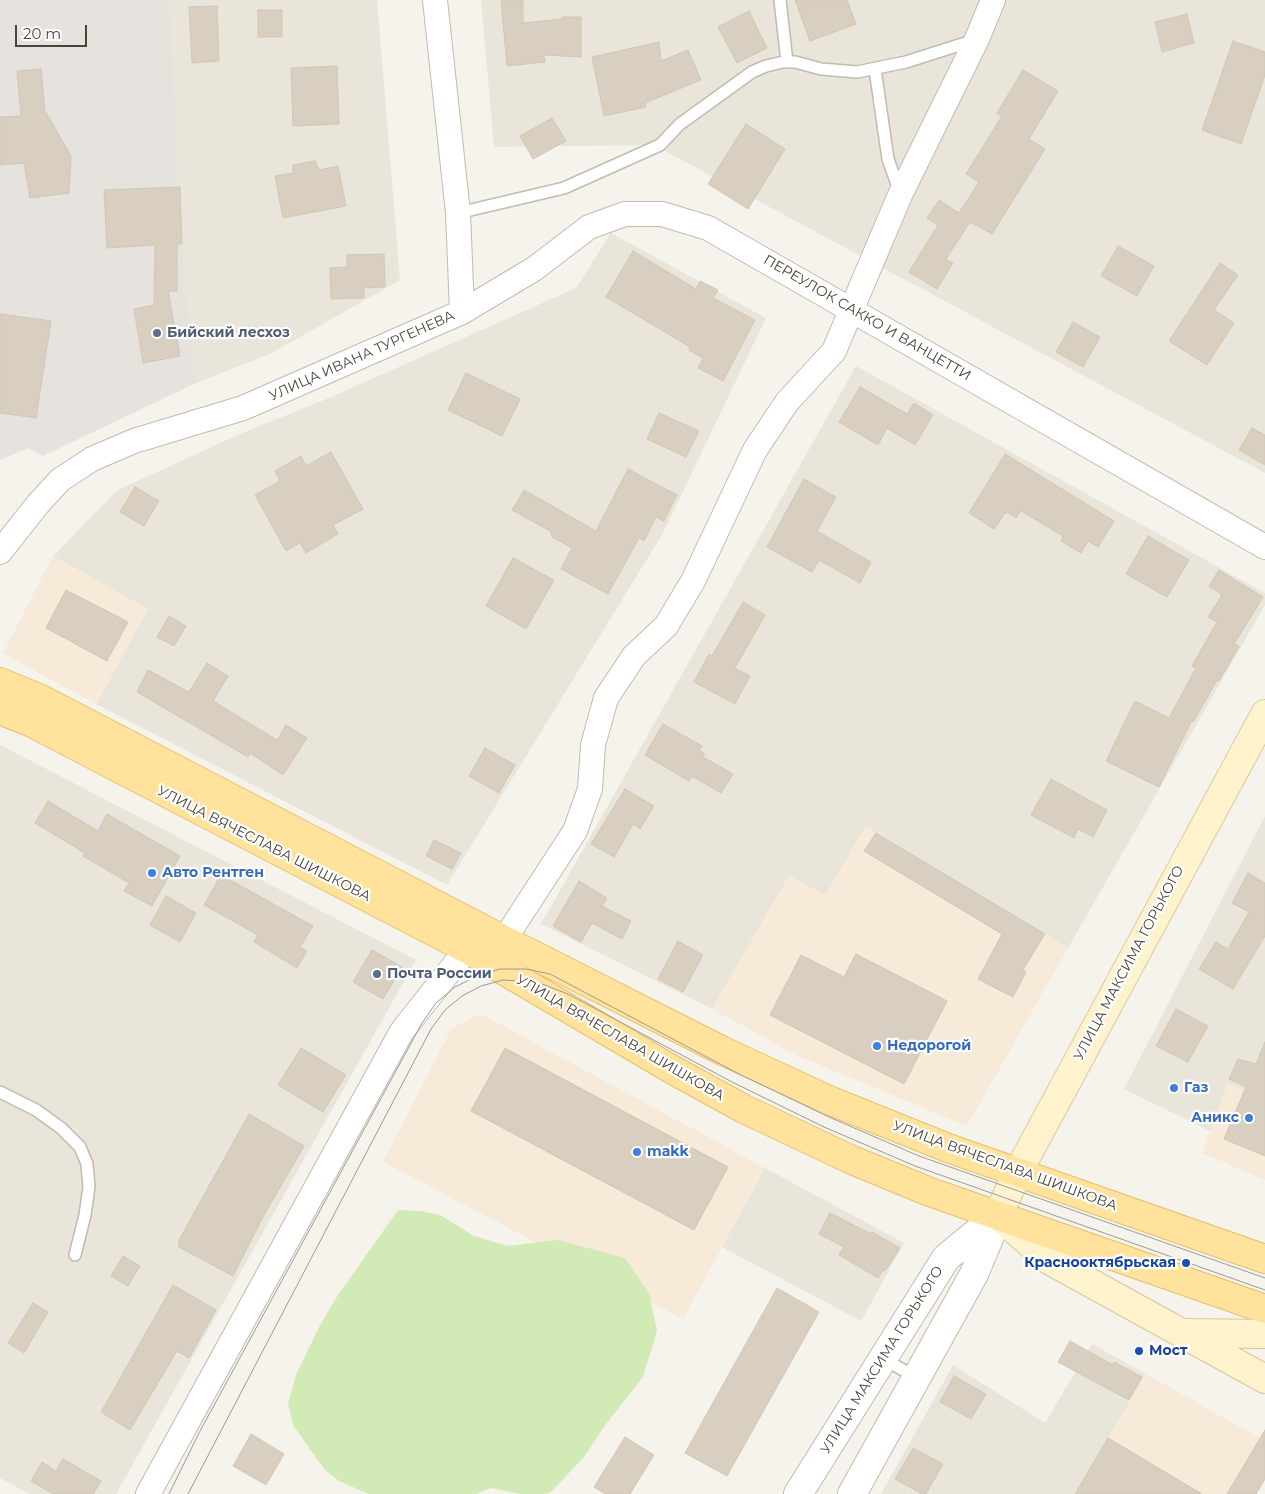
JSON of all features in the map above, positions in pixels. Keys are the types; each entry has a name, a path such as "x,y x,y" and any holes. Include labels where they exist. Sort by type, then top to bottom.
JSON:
{"main road":[{"name":"УЛИЦА ВЯЧЕСЛАВА ШИШКОВА","path":"0,682 50,704 504,940 723,1051 831,1101 948,1148 1265,1259"},
{"name":"УЛИЦА ВЯЧЕСЛАВА ШИШКОВА","path":"0,710 30,722 467,950 673,1070 744,1109 852,1160 930,1192 1265,1309"},
{"name":"УЛИЦА МАКСИМА ГОРЬКОГО","path":"998,1216 1018,1172 1265,714"},
{"path":"998,1216 1049,1260 1265,1378"},
{"path":"1181,1333 1265,1334"}],"street":[{"name":"УЛИЦА ИВАНА ТУРГЕНЕВА","path":"0,552 38,504 60,480 92,459 134,441 243,408 462,312 458,213 435,0"},
{"path":"504,940 575,831 590,788 593,745 606,698 634,656 666,626 693,581 755,450 787,402 834,351 900,195 977,39 993,0"},
{"name":"ПЕРЕУЛОК САККО И ВАНЦЕТТИ","path":"462,312 534,269 589,227 625,214 662,214 708,228 1265,547"},
{"path":"148,1494 402,1031 467,950"},
{"name":"УЛИЦА МАКСИМА ГОРЬКОГО","path":"798,1494 946,1258 998,1216"},
{"name":"УЛИЦА МАКСИМА ГОРЬКОГО","path":"852,1494 974,1274 998,1216"}],"lane":[{"path":"780,0 787,62"},
{"path":"458,213 564,188 660,145 680,124 752,72 787,62 830,70 857,72 906,62 977,39"},
{"path":"875,69 888,159 900,195"},
{"path":"0,1092 36,1110 61,1128 80,1146 87,1164 89,1188 86,1215 75,1256"},
{"path":"883,1358 916,1377"}],"shaded area":[{"name":"Бийский лесхоз","path":"0,0 170,0 182,244 196,383 43,456 28,448 0,460"},
{"path":"170,0 377,0 400,280 270,354 196,383 182,244"},
{"path":"481,0 1265,0 1265,473 654,145 494,147"},
{"path":"611,233 766,318 663,533 447,885 96,704 148,609 53,556 118,490 242,433 329,398 576,288"},
{"path":"856,366 1265,593 1265,605 1068,948 866,826 825,896 789,876 712,1009 541,924"},
{"path":"53,556 148,609 96,704 3,653"},
{"path":"0,745 416,960 116,1494 30,1494 0,1478"},
{"path":"1265,816 1265,1063 1250,1092 1228,1084 1210,1131 1124,1089"},
{"path":"866,826 1068,948 967,1126 796,1055 712,1009 789,876 826,895"},
{"path":"481,1014 765,1168 683,1319 383,1162 451,1029"},
{"path":"1265,1063 1265,1180 1202,1153 1228,1084 1250,1092"},
{"path":"765,1168 904,1243 861,1321 722,1247"},
{"path":"1092,1344 1146,1374 1075,1494 881,1494 953,1365 1045,1423"},
{"path":"1146,1374 1265,1441 1256,1494 1075,1494"}],"green space":[{"path":"398,1210 420,1211 440,1215 474,1236 508,1246 558,1240 625,1258 649,1293 657,1331 643,1377 606,1424 584,1457 551,1492 545,1494 520,1494 491,1488 476,1494 369,1494 339,1481 324,1469 293,1425 288,1403 296,1375 319,1327 338,1295"}],"building":[{"path":"501,0 523,0 523,23 562,19 562,17 581,17 581,57 544,55 545,62 507,66"},
{"path":"795,0 847,0 856,24 810,41"},
{"path":"217,6 219,61 192,63 189,7"},
{"path":"258,10 282,10 282,37 258,37"},
{"path":"749,11 767,48 737,63 718,27"},
{"path":"1187,14 1194,43 1162,52 1155,22"},
{"path":"1233,41 1265,52 1265,75 1241,144 1202,130"},
{"path":"659,42 661,61 688,50 701,80 645,103 646,107 604,116 592,57"},
{"path":"337,66 339,124 293,126 291,68"},
{"path":"41,69 45,111 71,156 69,193 30,198 24,163 0,165 0,117 21,116 17,71"},
{"path":"1023,70 1058,91 1029,139 1045,149 992,234 970,222 946,259 953,263 937,289 909,272 938,225 927,218 939,200 959,213 979,182 966,174 1002,116 997,113"},
{"path":"552,118 566,141 533,159 520,136"},
{"path":"746,124 785,149 748,209 708,184"},
{"path":"315,161 319,170 338,166 346,206 283,218 275,176 293,173 293,165"},
{"path":"180,187 182,244 177,244 177,291 168,291 180,356 143,363 134,309 154,305 155,245 107,248 104,190"},
{"path":"1118,246 1154,266 1137,296 1101,276"},
{"path":"633,251 696,289 700,281 718,290 713,298 755,320 723,381 698,368 703,358 689,350 690,347 606,297"},
{"path":"384,254 385,287 364,288 364,298 331,299 330,268 347,267 347,255"},
{"path":"1220,263 1238,275 1214,310 1234,323 1207,365 1169,341"},
{"path":"0,314 51,321 36,418 0,413"},
{"path":"1073,322 1100,337 1083,367 1056,352"},
{"path":"466,373 520,399 502,436 448,410"},
{"path":"860,387 907,414 914,403 933,415 915,445 887,428 878,445 839,422"},
{"path":"659,413 699,431 686,457 647,439"},
{"path":"1252,428 1265,435 1265,465 1239,450"},
{"path":"331,452 363,509 333,525 338,534 306,553 300,543 286,551 255,495 280,481 275,471 301,456 306,466"},
{"path":"1005,454 1114,521 1098,547 1088,541 1081,553 1061,541 1063,536 1021,511 1016,518 1006,512 994,529 969,513"},
{"path":"628,469 677,495 664,521 656,517 644,541 639,538 608,594 561,569 572,548 552,537 550,531 512,510 524,490 596,531"},
{"path":"804,479 836,497 817,531 871,562 860,583 819,560 812,572 767,547"},
{"path":"135,487 159,501 144,526 120,512"},
{"path":"1148,536 1189,560 1167,597 1126,574"},
{"path":"513,558 554,580 526,629 486,606"},
{"path":"1219,570 1263,597 1234,644 1239,646 1219,681 1217,680 1193,722 1192,720 1159,787 1106,761 1135,701 1169,718 1196,668 1192,666 1217,622 1208,617 1222,595 1209,586"},
{"path":"66,590 128,622 107,661 46,628"},
{"path":"743,602 765,615 735,668 750,676 735,704 694,682 709,654 712,656"},
{"path":"169,616 186,626 174,646 157,637"},
{"path":"207,663 228,676 213,701 277,740 286,725 307,738 283,775 250,753 248,757 137,692 148,670 189,692"},
{"path":"663,724 702,746 699,751 705,754 703,757 733,774 721,793 692,776 689,781 645,755"},
{"path":"485,748 515,765 499,793 469,776"},
{"path":"1051,779 1107,810 1093,837 1078,829 1074,838 1031,815"},
{"path":"625,789 654,806 640,829 633,824 614,857 591,844"},
{"path":"48,801 98,831 107,814 180,856 152,906 124,891 129,883 83,856 85,853 35,823"},
{"path":"876,833 1045,934 1023,970 1026,972 1013,997 978,979 1002,934 864,851"},
{"path":"434,840 461,853 452,869 426,856"},
{"path":"1248,873 1265,883 1265,936 1233,989 1199,969 1216,942 1228,949 1249,912 1232,903"},
{"path":"221,875 313,926 300,947 307,951 297,968 254,942 258,935 204,905"},
{"path":"579,881 607,898 602,906 631,921 622,939 592,923 581,942 553,926"},
{"path":"166,896 196,913 180,942 150,925"},
{"path":"678,941 703,955 683,992 658,979"},
{"name":"Почта России","path":"372,950 402,967 383,999 353,982"},
{"name":"Недорогой","path":"856,954 947,1001 904,1084 770,1015 801,955 844,977"},
{"path":"1176,1009 1208,1026 1188,1062 1156,1046"},
{"name":"Аникс","path":"1265,1042 1265,1156 1224,1139 1246,1087 1229,1079 1238,1059 1256,1064"},
{"path":"301,1048 346,1075 323,1112 278,1085"},
{"path":"505,1048 728,1167 694,1230 471,1111"},
{"path":"249,1114 304,1146 264,1215 233,1276 179,1247 179,1240"},
{"path":"830,1213 871,1234 872,1232 900,1248 885,1271 883,1270 878,1278 839,1255 844,1247 819,1234"},
{"path":"123,1256 140,1266 128,1286 111,1276"},
{"path":"173,1285 216,1310 189,1358 177,1351 130,1430 101,1412"},
{"path":"777,1288 819,1312 727,1476 685,1453"},
{"path":"33,1303 48,1312 24,1353 8,1343"},
{"path":"1070,1341 1113,1365 1114,1362 1142,1377 1129,1400 1058,1362"},
{"path":"954,1376 986,1394 971,1419 940,1402"},
{"path":"1265,1430 1265,1479 1256,1494 1227,1494"},
{"path":"251,1434 284,1454 266,1485 233,1466"},
{"path":"625,1437 654,1455 630,1494 605,1494 594,1487"},
{"path":"1108,1438 1202,1494 1075,1494"},
{"path":"913,1448 943,1464 926,1494 922,1494 895,1479"},
{"path":"63,1459 101,1481 93,1494 53,1494 31,1481 42,1462 56,1471"}],"tram line":[{"path":"169,1494 199,1433 422,1023 436,1003 455,987 477,976 500,969 526,969 550,974 737,1073 829,1117 919,1156 1265,1278"},
{"path":"188,1494 431,1029 445,1010 462,996 481,986 503,980 537,982 568,994 732,1082 824,1127 915,1166 1265,1290"}],"place":[{"name":"Бийский лесхоз","path":"157,333"},
{"name":"Авто Рентген","path":"152,873"},
{"name":"Почта России","path":"377,974"},
{"name":"Недорогой","path":"877,1046"},
{"name":"Газ","path":"1174,1088"},
{"name":"Аникс","path":"1249,1118"},
{"name":"makk","path":"637,1152"},
{"name":"Краснооктябрьская","path":"1186,1263"},
{"name":"Мост","path":"1139,1351"}]}
